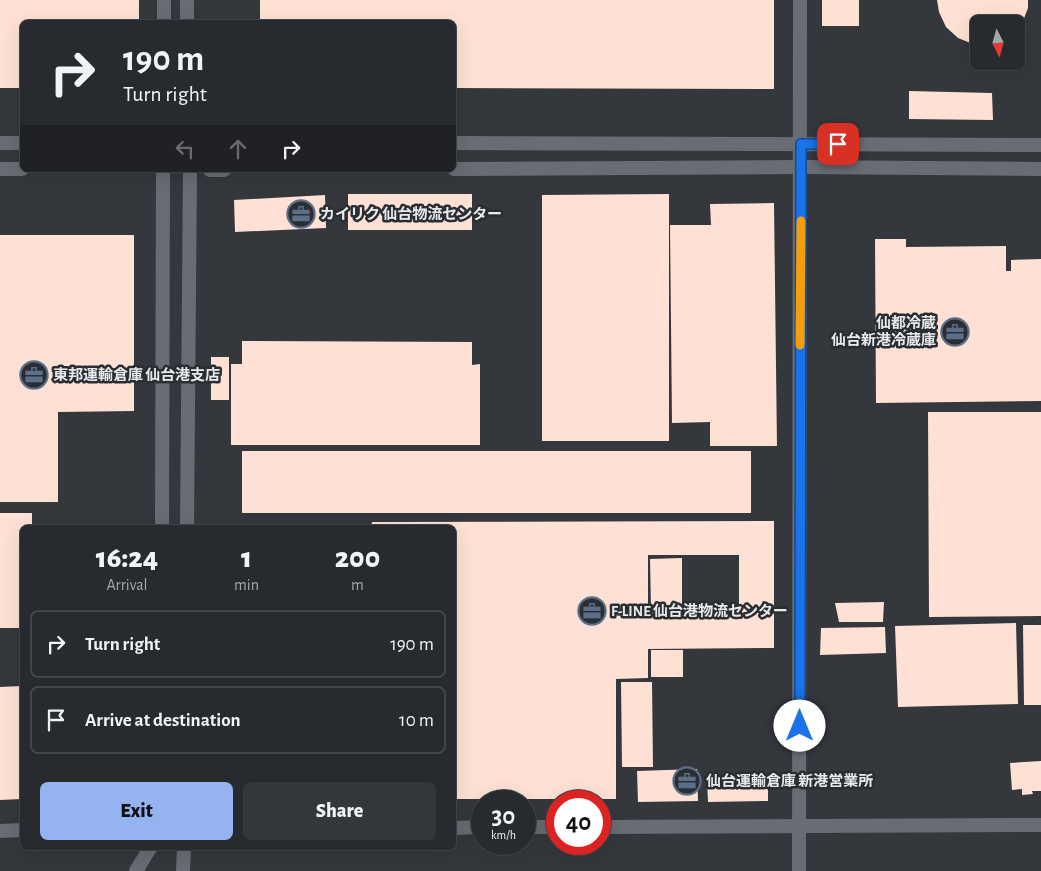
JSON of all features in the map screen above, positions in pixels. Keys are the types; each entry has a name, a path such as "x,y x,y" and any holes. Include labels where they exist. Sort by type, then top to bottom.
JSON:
{"street":[{"path":"164,0 164,20"},
{"path":"187,0 187,20"},
{"path":"799,871 800,0"},
{"path":"0,143 20,143"},
{"path":"456,143 1041,145"},
{"path":"456,169 801,167 1041,169"},
{"path":"0,169 20,169"},
{"path":"162,525 163,172"},
{"path":"187,525 190,172"},
{"path":"611,827 1041,825"},
{"path":"456,828 471,828"},
{"path":"0,831 20,830"},
{"path":"136,871 149,850"},
{"path":"183,871 184,850"}],"building":[{"path":"0,0 139,0 139,20 20,20 20,88 0,88"},
{"path":"260,0 774,0 774,89 456,88 456,20 260,20"},
{"path":"822,0 859,0 859,26 822,26"},
{"path":"937,0 1028,0 1025,16 970,15 970,43 958,38 946,27 939,12"},
{"path":"909,91 992,93 993,120 909,119"},
{"path":"348,194 472,194 472,230 348,230"},
{"path":"669,194 669,441 542,441 542,195"},
{"path":"325,195 326,228 235,232 234,200"},
{"path":"774,203 777,446 710,446 710,422 672,423 670,225 711,225 710,204"},
{"path":"0,235 134,235 134,411 58,412 58,502 0,502"},
{"path":"875,239 906,239 906,247 1006,246 1006,271 1011,271 1011,260 1041,259 1041,401 876,403"},
{"path":"242,341 472,342 472,365 480,364 480,445 231,445 231,364 242,364"},
{"path":"211,357 229,357 229,400 211,400"},
{"path":"928,412 1041,412 1041,616 929,617"},
{"path":"242,451 751,451 751,513 242,513"},
{"path":"0,513 32,513 32,525 20,525 20,628 0,628"},
{"path":"774,521 774,648 648,649 648,678 616,679 616,799 611,799 611,790 546,790 546,799 536,799 536,790 471,790 471,799 456,799 456,525 372,525 372,522","holes":["648,555 739,555 739,610 648,610"]},
{"path":"682,558 682,607 651,608 650,559"},
{"path":"884,602 883,622 839,622 835,603"},
{"path":"1016,623 1018,704 898,707 895,626"},
{"path":"1023,625 1041,625 1041,705 1024,705"},
{"path":"885,627 886,653 820,655 821,628"},
{"path":"651,650 683,650 683,677 651,677"},
{"path":"621,682 652,682 653,767 622,767"},
{"path":"20,686 20,799 0,800 0,687"},
{"path":"1041,761 1041,791 1032,791 1033,794 1022,795 1022,789 1012,790 1010,763"},
{"path":"697,769 698,801 638,802 637,771"},
{"path":"768,779 768,801 708,802 707,780"}],"slow traffic":[{"path":"800,345 801,221"}],"place":[{"name":"カイリク 仙台物流センター","path":"301,214"},
{"name":"仙都冷蔵 仙台新港冷蔵庫","path":"955,332"},
{"name":"東邦運輸倉庫 仙台港支店","path":"34,375"},
{"name":"F-LINE 仙台港物流センター","path":"592,611"},
{"name":"仙台運輸倉庫 新港営業所","path":"687,781"}],"route":[{"path":"800,726 801,144 838,144"}]}
